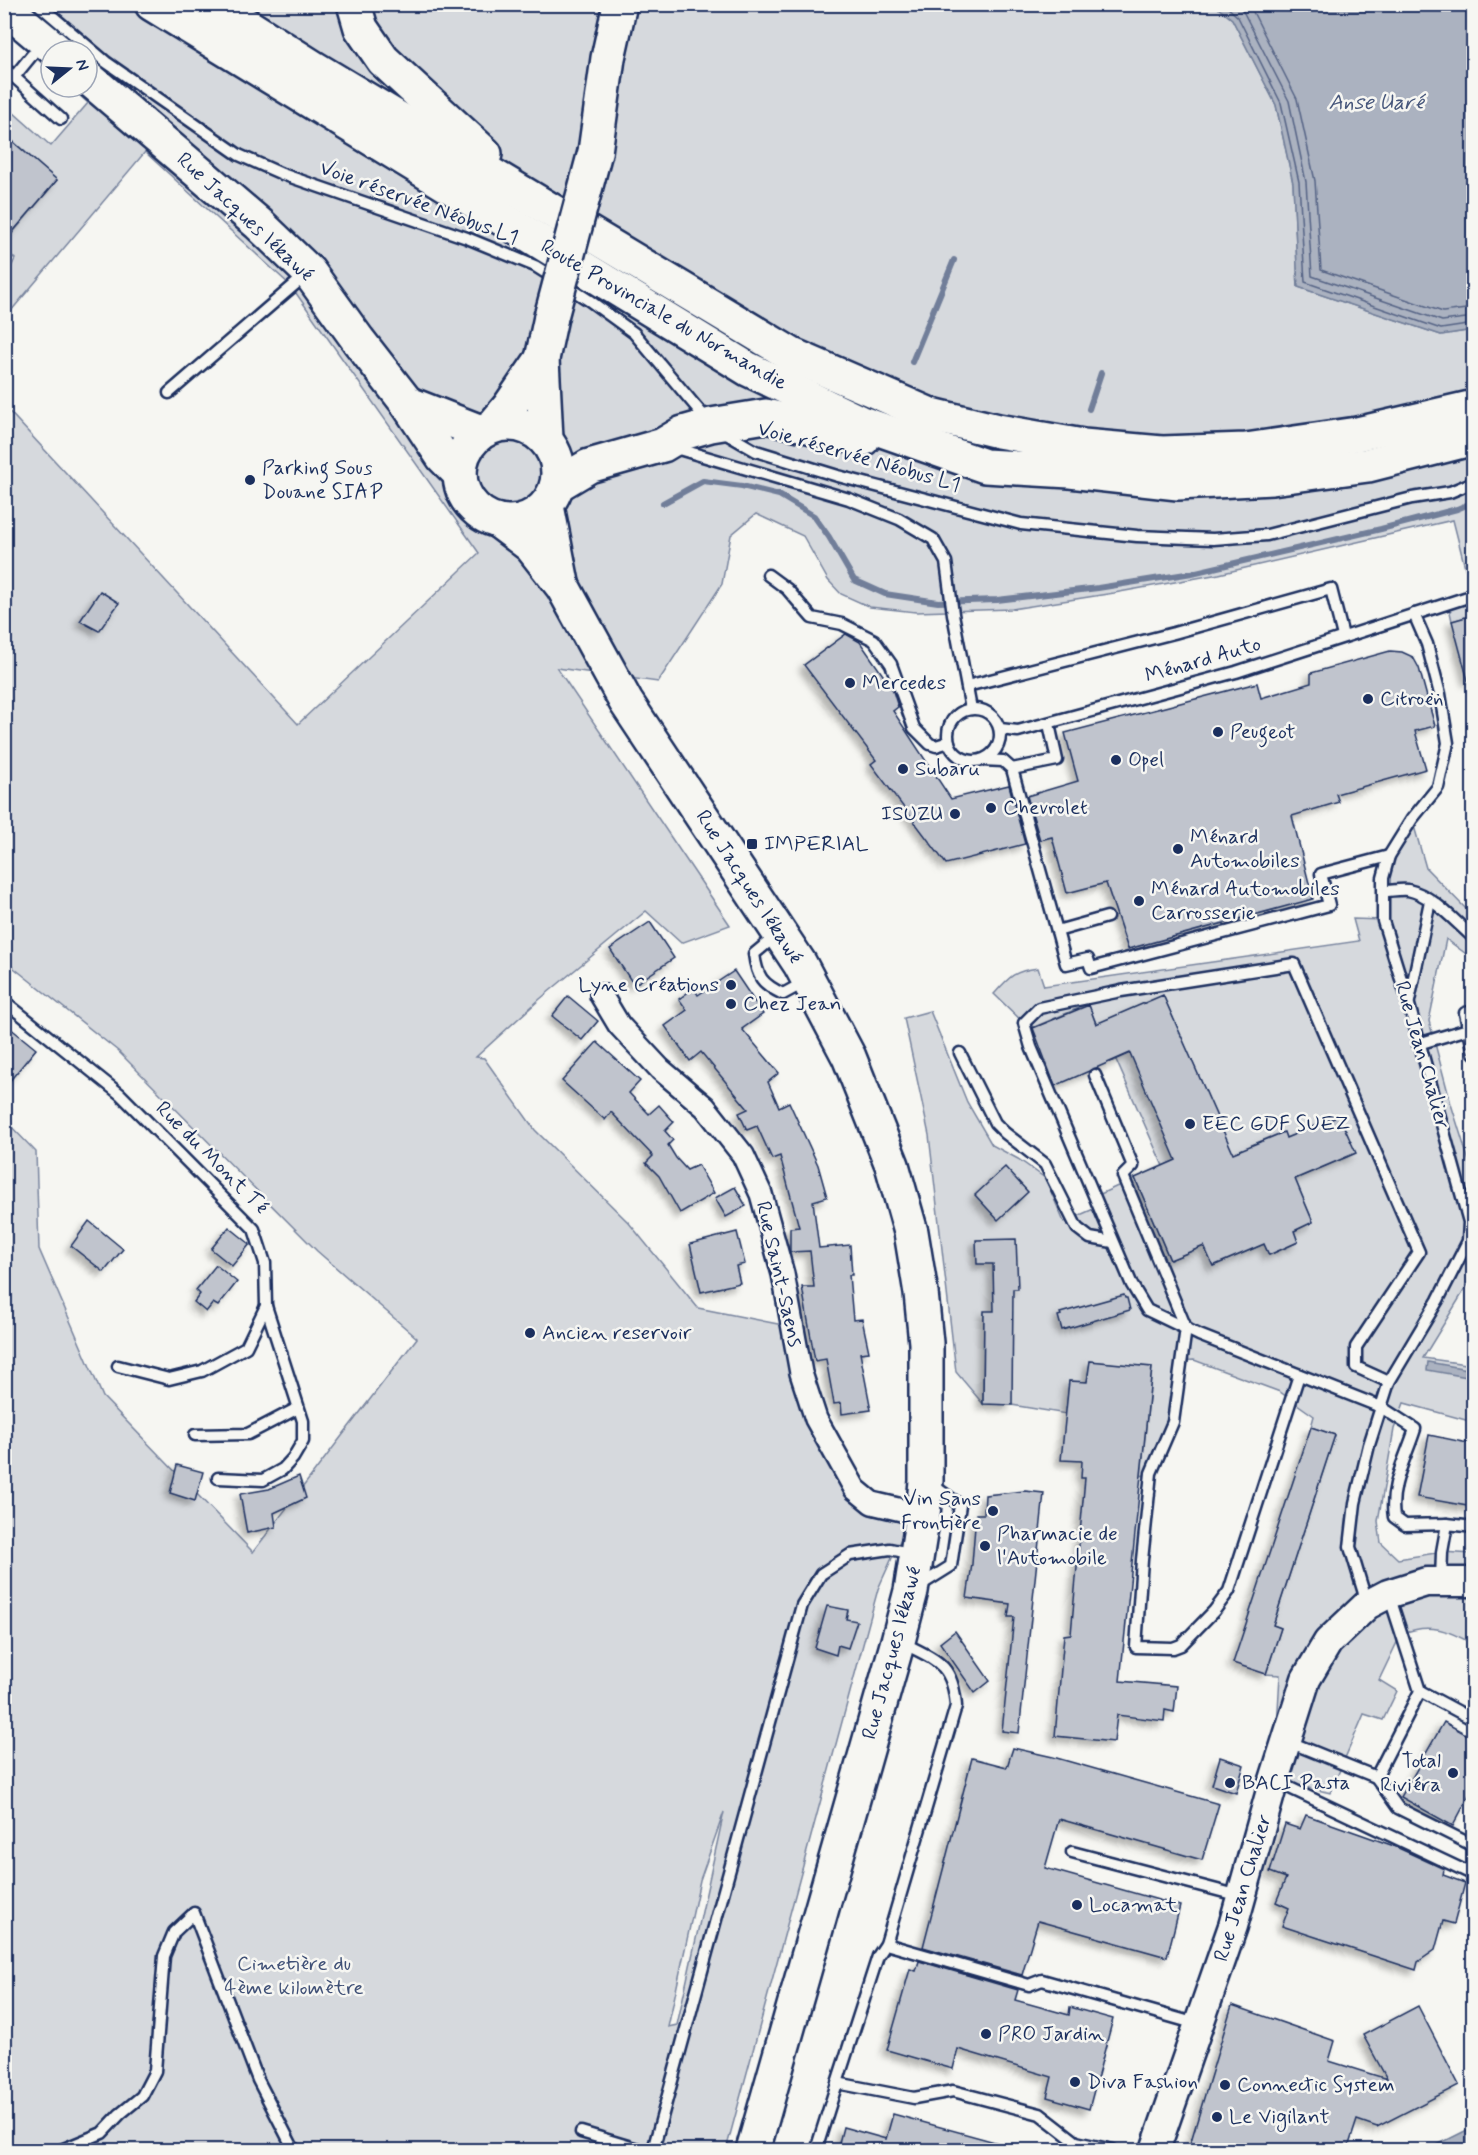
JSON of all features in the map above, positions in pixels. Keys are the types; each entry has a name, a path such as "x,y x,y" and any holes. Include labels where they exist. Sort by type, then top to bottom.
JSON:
{"main road":[{"name":"Route Provinciale du Normandie","path":"152,4 748,369 859,422 985,466 1070,471 1189,483 1272,478 1368,465 1473,438"},
{"name":"Route Provinciale du Normandie","path":"213,4 314,68 792,355 928,414 998,431 1083,446 1162,453 1246,450 1357,434 1473,407"},
{"path":"354,4 362,28 383,60 530,197"},
{"path":"595,152 589,62 598,4"},
{"path":"552,495 559,473 557,461 546,439 542,359 595,152 608,58 620,4"},
{"path":"4,7 39,47"},
{"name":"Rue Jacques Iékawé","path":"99,87 259,225 309,272 407,403 443,458 460,474"},
{"path":"542,359 509,407 469,443 462,458 460,474 463,490 471,504 483,515 498,521 512,523 536,514 552,495 589,465 663,445 683,433 711,425 766,416 985,466"},
{"path":"407,403 487,428 508,423 522,425 535,430 546,439"},
{"name":"Rue Jacques Iékawé","path":"552,495 562,587"},
{"name":"Rue Jacques Iékawé","path":"498,521 531,546 562,587 626,702 809,981 849,1056 892,1165 911,1232 921,1293 926,1343 926,1481 911,1591 753,2151"},
{"name":"Rue Jacques Iékawé","path":"768,2151 822,1907"}],"street":[{"name":"Rue Saint-Saens","path":"601,995 619,1025 660,1069 705,1107 743,1155 761,1194 783,1274 801,1373 816,1419 855,1489 872,1503 923,1515"},
{"path":"1378,1600 1426,1582 1473,1582"},
{"name":"Rue Jean Chalier","path":"1155,2151 1200,2025 1306,1679 1328,1642 1378,1600"}],"lane":[{"name":"Voie réservée Néobus L1","path":"38,4 106,62 239,154 282,174 467,238 535,266 590,301 634,333 711,425 756,451 838,476 1021,524 1137,536 1213,539 1267,535 1412,498 1450,492 1473,483"},
{"path":"14,77 39,57"},
{"path":"4,68 61,119"},
{"path":"169,393 309,272"},
{"path":"663,445 849,499 899,519 933,539 946,562 953,614 971,709"},
{"path":"768,575 787,589 812,618 842,624 874,640 891,664 914,728 930,744 936,746 949,742"},
{"path":"967,686 1174,633 1331,589 1343,636"},
{"name":"Ménard Auto","path":"1000,729 1018,731 1048,724 1236,672 1473,595"},
{"path":"1414,614 1427,644 1440,694 1448,743 1438,787 1412,819 1389,856 1383,878 1384,891 1406,890 1418,894 1430,901 1473,938"},
{"path":"982,760 995,751 999,744 1000,729 995,719 988,713 971,709 963,711 950,724 949,742 958,756 973,761 1003,762 1012,769 1066,964 1088,959 1091,968 1329,905 1321,874 1389,856"},
{"path":"1012,769 1057,760 1048,724"},
{"name":"Rue Jean Chalier","path":"1378,1600 1350,1547 1355,1503 1389,1382 1471,1243 1469,1222 1409,1005 1383,921 1384,891"},
{"path":"1409,1005 1430,901"},
{"path":"1057,931 1107,917"},
{"path":"1389,1382 1356,1367 1356,1347 1419,1252 1294,964 1121,991 1039,1008 1024,1023 1031,1047 1113,1242 1132,1285 1147,1310 1198,1335 1381,1407 1415,1429 1397,1478 1392,1501 1394,1517 1405,1525 1447,1524 1473,1527"},
{"name":"Rue du Mont Té","path":"4,1001 120,1094 254,1229 265,1263 266,1306 303,1421 303,1441 284,1469 263,1480 218,1478"},
{"path":"1473,1011 1465,1013 1473,1053"},
{"path":"1418,1044 1468,1029"},
{"path":"960,1053 995,1123 1045,1164 1077,1228 1090,1238 1113,1242"},
{"path":"1095,1075 1133,1166 1123,1176 1186,1328 1173,1422 1151,1473 1136,1647 1173,1648 1181,1646 1214,1611 1228,1591 1299,1375"},
{"path":"118,1366 169,1379 202,1371 246,1347 266,1306"},
{"path":"195,1434 248,1434 298,1408"},
{"path":"911,1591 951,1566 960,1505 926,1481"},
{"path":"1441,1582 1442,1552 1447,1524"},
{"path":"653,2151 802,1605 821,1574 850,1556 890,1549 917,1554"},
{"path":"1378,1600 1420,1691 1473,1720"},
{"path":"816,2151 878,1956 886,1944 956,1706 954,1685 939,1661 898,1641"},
{"path":"1376,1777 1420,1691"},
{"path":"1287,1741 1376,1777 1398,1808 1473,1846"},
{"path":"1274,1780 1473,1875"},
{"path":"1072,1852 1241,1896"},
{"path":"61,2151 102,2133 142,2096 155,2071 164,1956 174,1932 194,1913 258,2080 294,2151"},
{"path":"886,1944 1029,1985 1042,1980 1200,2025"},
{"path":"837,2083 914,2098 953,2091 1040,2114 1076,2142 1113,2151"},
{"path":"581,2132 641,2151"}],"green space":[{"name":"Cimetière du 4ème kilomètre","path":"1214,4 1232,19 1276,105 1293,183 1298,287 1441,335 1473,330 1473,615 1452,621 1448,603 1472,595 1453,520 1219,574 1114,593 1012,609 916,612 870,607 841,594 828,580 803,536 756,514 731,535 722,584 658,682 557,668 730,925 681,943 646,911 540,999 476,1057 484,1058 535,1130 629,1223 698,1308 793,1327 801,1373 872,1503 907,1525 878,1589 726,2150 5,2150 5,1120 36,1152 39,1249 103,1397 253,1552 417,1338 317,1251 118,1051 5,961 5,407 298,724 479,553 291,286 145,152 5,318 5,280 15,259 5,249 5,242 57,180 5,134 5,105 51,146 88,103 84,99 99,99 99,39 39,39 39,61 5,31 5,5","holes":["724,1812 677,2025 668,2027 700,1880"]},
{"path":"1412,819 1426,868 1473,916 1473,959 1446,939 1429,1021 1473,1174 1473,1276 1423,1358 1473,1365 1473,1422 1404,1403 1394,1429 1378,1521 1381,1543 1398,1559 1442,1552 1473,1554 1473,1644 1438,1629 1411,1630 1401,1634 1379,1680 1397,1691 1383,1720 1364,1714 1330,1793 1274,1780 1280,1675 1266,1674 1281,1628 1273,1625 1335,1435 1311,1427 1314,1416 1280,1392 1194,1360 1180,1361 1173,1422 1151,1473 1141,1476 1152,1368 1090,1361 1087,1382 1069,1381 1066,1414 1012,1405 984,1312 983,1404 956,1372 929,1135 904,1018 930,1011 967,1102 992,1145 1018,1159 1045,1178 1064,1222 1098,1207 1094,1197 1135,1178 1170,1260 1204,1246 1213,1266 1264,1244 1269,1255 1298,1242 1294,1231 1313,1222 1295,1179 1355,1153 1340,1116 1286,1138 1283,1132 1252,1145 1218,1180 1229,1145 1163,995 1177,1160 1163,1166 1116,1060 1112,1061 1088,1004 1030,1029 994,994 1013,975 1038,968 1044,986 1359,941 1353,919 1383,920 1383,878"}],"water":[{"name":"Anse Uaré","path":"1214,5 1473,5 1473,330 1441,335 1298,287 1293,183 1276,105 1232,19"},
{"path":"1428,1362 1473,1370 1473,1378 1427,1370"},
{"path":"1473,2127 1473,2150 1427,2150"}],"building":[{"path":"4,134 57,180 4,242"},
{"path":"100,591 119,603 99,631 80,621"},
{"path":"1473,615 1473,680 1468,681 1452,621"},
{"path":"846,634 860,642 892,688 898,707 893,711 951,799 1009,785 1025,844 946,864 871,764 876,760 804,665"},
{"name":"Ménard Automobiles","path":"1390,651 1402,652 1413,657 1419,668 1435,726 1415,731 1426,769 1336,794 1339,802 1292,816 1313,899 1128,949 1106,883 1067,893 1052,837 1040,840 1027,796 1078,781 1065,733 1257,683 1261,698 1311,683 1311,673"},
{"path":"650,922 674,958 634,985 610,949"},
{"path":"734,971 763,1014 742,1029 779,1073 768,1082 779,1107 789,1102 818,1165 827,1197 813,1201 819,1248 850,1245 852,1275 849,1275 853,1320 862,1319 869,1352 860,1353 871,1410 842,1414 841,1403 834,1404 826,1359 815,1361 802,1287 814,1287 810,1251 790,1252 790,1228 799,1227 780,1156 772,1159 757,1126 747,1130 739,1113 748,1109 701,1052 690,1061 665,1026 687,1010 679,999 694,988 698,995"},
{"name":"EEC GDF SUEZ","path":"1163,995 1233,1153 1284,1132 1286,1138 1339,1116 1356,1153 1295,1179 1313,1222 1294,1231 1298,1242 1269,1255 1264,1244 1213,1266 1204,1246 1170,1260 1135,1178 1176,1160 1130,1053 1055,1086 1033,1028 1089,1005 1096,1024"},
{"path":"568,996 598,1021 582,1040 552,1016"},
{"path":"4,1023 36,1049 4,1088"},
{"path":"597,1042 640,1081 629,1093 649,1114 659,1105 674,1122 665,1131 673,1140 668,1145 687,1170 698,1165 714,1193 680,1213 659,1176 646,1163 653,1156 611,1112 605,1120 562,1081"},
{"path":"1005,1167 1028,1192 998,1220 975,1195"},
{"path":"735,1187 746,1206 726,1217 715,1198"},
{"path":"89,1221 123,1249 104,1272 71,1246"},
{"path":"229,1227 250,1244 232,1266 211,1249"},
{"path":"737,1232 745,1264 736,1266 740,1283 701,1292 690,1244"},
{"path":"1016,1239 1018,1289 1013,1289 1012,1405 983,1404 984,1311 994,1311 993,1264 977,1264 976,1240"},
{"path":"216,1265 237,1282 218,1306 213,1303 206,1312 194,1302 200,1294 196,1290"},
{"path":"1124,1295 1130,1310 1062,1330 1058,1316 1061,1315 1060,1313"},
{"path":"1090,1361 1152,1367 1120,1681 1177,1686 1174,1712 1165,1710 1164,1721 1117,1715 1114,1742 1055,1736 1064,1635 1071,1634 1085,1478 1081,1478 1082,1461 1061,1460 1069,1381 1087,1382"},
{"path":"1311,1427 1335,1435 1273,1625 1281,1628 1266,1674 1233,1663"},
{"path":"1429,1435 1473,1444 1473,1507 1417,1497"},
{"path":"177,1465 203,1472 195,1501 170,1493"},
{"path":"299,1476 306,1498 274,1513 276,1527 247,1533 240,1494 269,1489"},
{"path":"1025,1491 1044,1493 1019,1733 1002,1731 1014,1617 1008,1617 1010,1604 967,1598 976,1514 984,1514 985,1495"},
{"path":"827,1606 848,1610 846,1619 857,1621 848,1648 838,1645 836,1655 815,1648"},
{"path":"955,1631 990,1681 975,1693 940,1643"},
{"name":"Total Riviéra","path":"1444,1722 1473,1738 1473,1788 1453,1826 1401,1797"},
{"path":"1013,1748 1053,1757 1219,1804 1202,1860 1059,1819 1045,1868 1180,1906 1167,1957 1038,1921 1022,1975 923,1947 972,1758 1007,1767"},
{"path":"1220,1757 1244,1765 1236,1793 1212,1785"},
{"path":"1306,1815 1394,1846 1444,1869 1443,1875 1465,1883 1454,1924 1443,1921 1435,1950 1418,1962 1416,1970 1282,1926 1289,1908 1276,1902 1286,1878 1270,1872 1285,1824 1300,1829"},
{"path":"919,1961 1018,1990 1015,2000 1069,2015 1070,2007 1113,2019 1089,2109 1047,2097 1052,2077 958,2049 953,2069 887,2050 910,1969 916,1971"},
{"path":"1232,2005 1335,2041 1329,2061 1387,2079 1363,2035 1418,2006 1459,2085 1377,2127 1357,2120 1347,2151 1188,2151"},
{"path":"893,2114 1006,2145 1006,2151 837,2151 843,2127 886,2139"}],"waterway":[{"path":"912,362 954,260"},
{"path":"1089,409 1101,373"},
{"path":"663,503 703,481 742,486 779,495 814,516 854,580 885,594 938,602 997,600 1098,588 1192,573 1381,529 1469,504"}],"place":[{"name":"Parking Sous Douane SIAP","path":"250,480"},
{"name":"Mercedes","path":"850,683"},
{"name":"Citroën","path":"1368,699"},
{"name":"Peugeot","path":"1218,732"},
{"name":"Opel","path":"1116,760"},
{"name":"Subaru","path":"903,769"},
{"name":"Chevrolet","path":"991,808"},
{"name":"ISUZU","path":"955,814"},
{"name":"IMPERIAL","path":"752,844"},
{"name":"Ménard Automobiles","path":"1178,849"},
{"name":"Ménard Automobiles Carrosserie","path":"1139,901"},
{"name":"Lyne Créations","path":"731,985"},
{"name":"Chez Jean","path":"731,1004"},
{"name":"EEC GDF SUEZ","path":"1190,1124"},
{"name":"Ancien reservoir","path":"530,1333"},
{"name":"Vin Sans Frontière","path":"993,1511"},
{"name":"Pharmacie de l'Automobile","path":"985,1546"},
{"name":"Total Riviéra","path":"1453,1773"},
{"name":"BACI Pasta","path":"1230,1783"},
{"name":"Locamat","path":"1077,1905"},
{"name":"PRO Jardin","path":"986,2034"},
{"name":"Diva Fashion","path":"1075,2082"},
{"name":"Connectic System","path":"1225,2085"},
{"name":"Le Vigilant","path":"1217,2117"}]}
